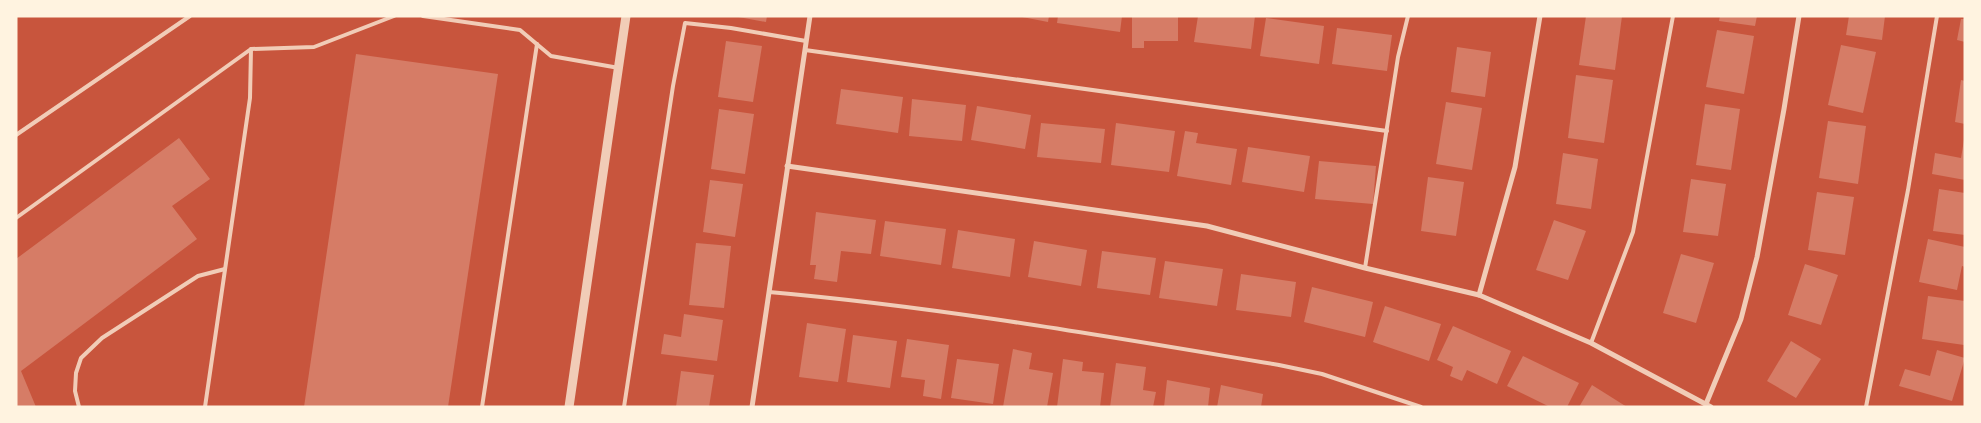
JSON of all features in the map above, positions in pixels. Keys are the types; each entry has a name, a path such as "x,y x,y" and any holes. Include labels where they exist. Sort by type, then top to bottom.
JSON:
{"street":[{"path":"569,407 626,16"},
{"path":"752,407 810,16"},
{"path":"1478,295 1515,167 1540,16"},
{"path":"787,166 1207,226 1365,268 1478,295 1591,343 1709,405 1741,319 1757,257 1799,16"}],"lane":[{"path":"16,135 190,16"},
{"path":"16,218 250,49 314,47 394,16"},
{"path":"423,16 520,30 551,56 619,68"},
{"path":"624,407 673,86 686,16"},
{"path":"1365,268 1398,57 1408,16"},
{"path":"1591,343 1633,232 1673,16"},
{"path":"1866,407 1908,190 1937,16"},
{"path":"685,23 731,28 806,41"},
{"path":"482,407 537,44"},
{"path":"205,407 250,98 250,49"},
{"path":"805,50 1387,131"},
{"path":"79,407 75,391 76,373 81,358 102,338 198,276 225,269"},
{"path":"769,292 838,298 998,320 1279,365 1322,374 1421,407"}],"building":[{"path":"733,16 767,16 766,22"},
{"path":"1017,16 1049,16 1048,22"},
{"path":"1058,16 1122,16 1120,32 1057,23"},
{"path":"1132,16 1178,16 1178,41 1144,41 1144,48 1132,48"},
{"path":"1198,16 1255,16 1251,49 1194,42"},
{"path":"1586,16 1622,16 1615,70 1579,65"},
{"path":"1720,16 1757,16 1755,26 1719,21"},
{"path":"1849,16 1885,16 1882,40 1846,35"},
{"path":"1266,18 1324,26 1319,64 1260,56"},
{"path":"1961,19 1965,19 1965,42 1957,40"},
{"path":"1337,28 1392,35 1387,71 1332,64"},
{"path":"1717,30 1754,36 1744,94 1706,87"},
{"path":"726,41 762,46 753,102 718,97"},
{"path":"1841,45 1876,52 1863,113 1828,105"},
{"path":"1457,47 1491,52 1485,97 1451,92"},
{"path":"356,54 498,74 448,407 304,407"},
{"path":"1576,75 1613,80 1604,143 1568,138"},
{"path":"1961,80 1965,81 1965,124 1955,122"},
{"path":"841,89 903,97 898,133 836,124"},
{"path":"912,99 966,105 962,141 909,136"},
{"path":"1446,102 1482,108 1472,170 1436,164"},
{"path":"1705,104 1740,109 1731,170 1696,165"},
{"path":"977,106 1031,115 1025,149 971,140"},
{"path":"719,109 754,114 745,174 711,169"},
{"path":"1828,121 1866,126 1858,184 1819,178"},
{"path":"1041,123 1105,129 1101,163 1037,157"},
{"path":"1116,123 1175,131 1169,172 1111,165"},
{"path":"1185,131 1198,133 1196,143 1237,149 1231,185 1177,176"},
{"path":"179,138 210,179 172,206 197,239 21,371 36,407 16,407 16,259"},
{"path":"1964,140 1965,180 1932,174 1935,153 1961,158"},
{"path":"1248,147 1310,156 1304,192 1242,182"},
{"path":"1563,153 1598,159 1591,209 1556,204"},
{"path":"1319,161 1376,166 1373,204 1315,199"},
{"path":"1428,177 1464,182 1456,236 1421,231"},
{"path":"1691,179 1726,184 1718,236 1683,232"},
{"path":"710,180 743,184 735,237 703,232"},
{"path":"1939,189 1965,193 1965,235 1933,231"},
{"path":"1817,192 1854,197 1845,255 1808,250"},
{"path":"816,212 876,220 871,254 841,251 837,282 814,279 816,265 810,265"},
{"path":"1554,220 1586,231 1568,280 1536,270"},
{"path":"885,221 946,229 941,265 880,256"},
{"path":"958,230 1015,239 1010,277 952,268"},
{"path":"1928,239 1965,247 1965,267 1962,266 1957,290 1919,282"},
{"path":"1034,241 1087,250 1081,286 1028,277"},
{"path":"696,243 731,246 724,308 689,305"},
{"path":"1102,251 1156,258 1150,295 1097,288"},
{"path":"1681,254 1714,263 1696,323 1663,313"},
{"path":"1165,261 1223,269 1217,306 1159,298"},
{"path":"1805,264 1838,275 1821,325 1788,315"},
{"path":"1241,274 1296,282 1291,317 1236,310"},
{"path":"1312,287 1373,302 1365,337 1304,322"},
{"path":"1928,296 1965,301 1964,345 1922,339"},
{"path":"1385,306 1441,324 1429,361 1373,342"},
{"path":"684,314 723,320 717,361 661,354 664,334 681,337"},
{"path":"807,323 846,329 838,382 799,377"},
{"path":"1453,326 1511,351 1497,384 1467,370 1462,381 1450,376 1453,367 1437,360"},
{"path":"853,335 897,341 890,388 847,382"},
{"path":"907,339 949,345 941,399 923,396 925,380 901,377"},
{"path":"1791,341 1821,359 1796,398 1767,381"},
{"path":"1013,349 1032,353 1029,369 1053,373 1047,407 1003,407"},
{"path":"1937,350 1965,358 1952,401 1899,386 1905,369 1930,376"},
{"path":"1523,356 1579,383 1567,407 1550,407 1507,386"},
{"path":"957,359 999,364 993,404 951,398"},
{"path":"1063,359 1083,362 1082,371 1104,373 1100,407 1057,407"},
{"path":"1116,363 1146,367 1143,390 1156,392 1153,407 1110,407"},
{"path":"681,371 714,375 709,407 676,407"},
{"path":"1167,380 1210,388 1208,407 1164,407"},
{"path":"1221,385 1263,394 1261,407 1217,407"},
{"path":"1592,385 1627,407 1579,407"}]}
